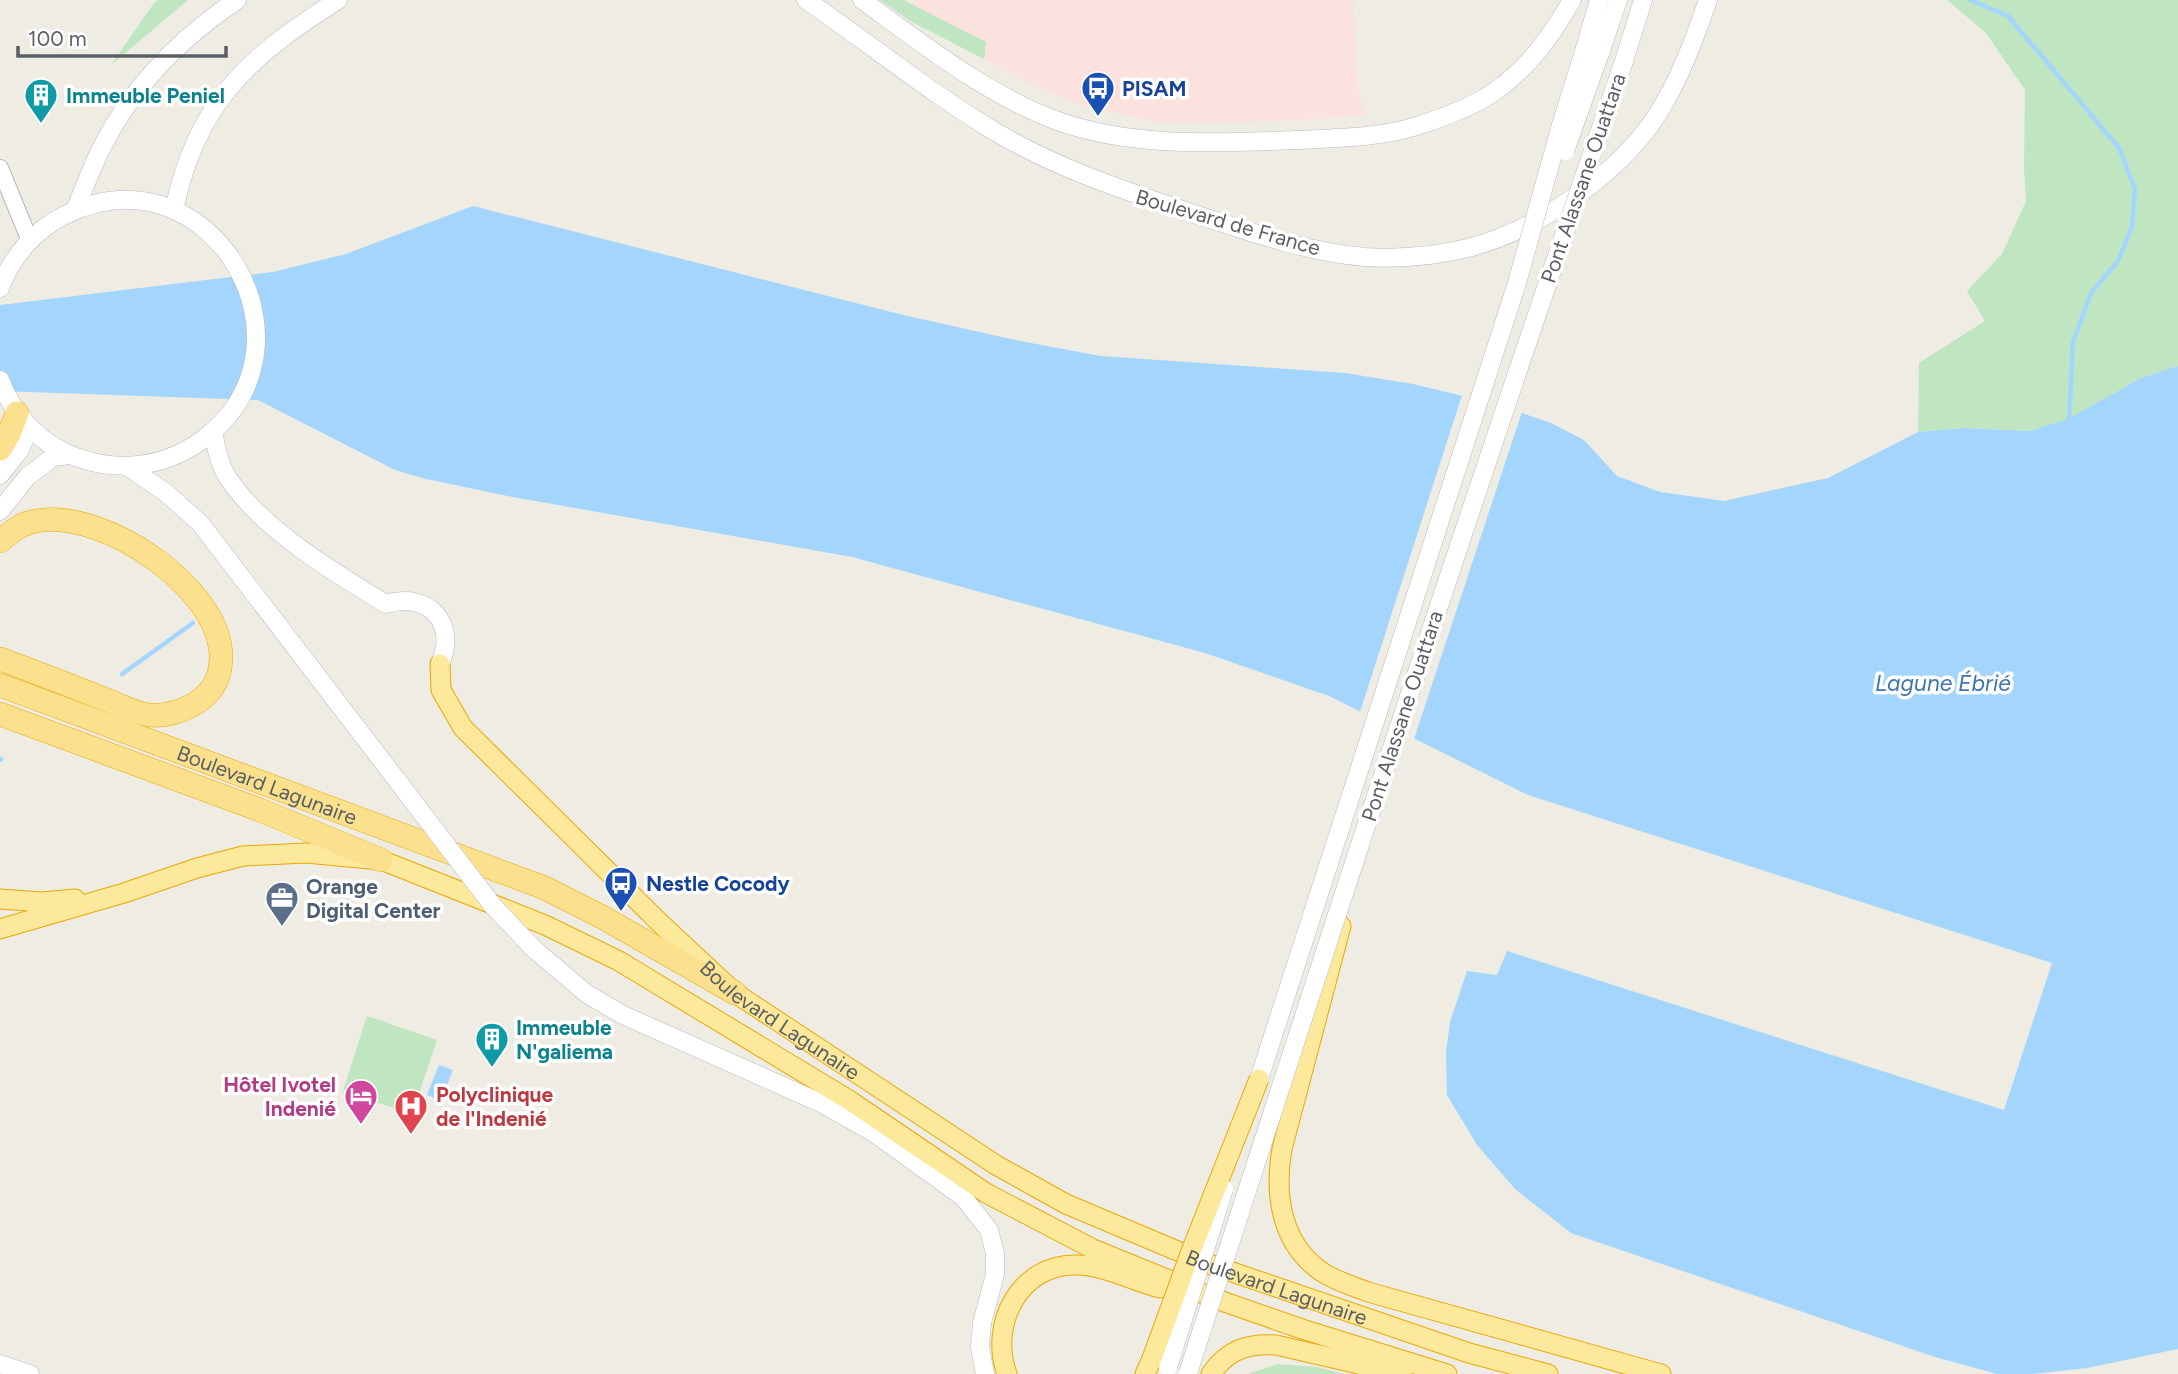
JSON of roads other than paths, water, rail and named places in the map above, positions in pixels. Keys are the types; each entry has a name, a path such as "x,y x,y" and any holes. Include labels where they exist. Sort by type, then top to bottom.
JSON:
{"highway":[{"path":"0,449 19,413"},
{"path":"0,541 34,521 59,520 113,535 139,548 162,564 198,598 220,642 221,663 214,687 205,696 180,711 150,715 0,659"},
{"path":"440,664 441,690 463,728 660,923 735,993"},
{"name":"Boulevard Lagunaire","path":"0,685 545,888 604,918 735,993 996,1165 1066,1204 1206,1263 1469,1353 1548,1374"},
{"name":"Boulevard Lagunaire","path":"0,714 209,790 545,925 619,961 849,1100 939,1163 986,1192 1093,1249 1216,1299 1447,1374"},
{"path":"1374,799 1282,1149 1278,1174 1281,1210 1296,1246 1305,1258 1325,1274 1368,1292 1661,1374"},
{"path":"0,929 243,856 306,853 382,860"},
{"path":"1,899 42,902 124,893"},
{"path":"1157,1369 1193,1246 1259,1079"},
{"path":"874,1133 939,1163"},
{"path":"1007,1374 1001,1357 1001,1334 1006,1312 1029,1281 1063,1265 1099,1269 1159,1287 1216,1299"},
{"path":"1211,1374 1227,1355 1257,1344 1276,1345 1402,1374"}],"main road":[{"path":"75,210 103,145 139,87 178,47 237,0"},
{"path":"174,210 190,152 219,100 267,48 338,0"},
{"name":"Boulevard de France","path":"806,0 995,131 1073,172 1272,239 1366,257 1436,255 1470,248 1509,234 1537,219 1604,174 1629,149 1667,98 1688,56 1708,0"},
{"path":"862,0 989,88 1056,120 1096,132 1138,139 1241,142 1376,134 1415,127 1459,110 1492,93 1517,74 1533,58 1572,0"},
{"path":"1593,50 1599,0"},
{"path":"1593,50 1618,0"},
{"name":"Pont Alassane Ouattara","path":"1188,1373 1374,799 1643,0"},
{"name":"Pont Alassane Ouattara","path":"1259,1079 1517,283 1561,125 1593,50"},
{"path":"0,288 11,264 30,241 56,220 75,210 110,201 153,204 174,210 205,228 223,245 248,286 254,309 256,346 246,385 228,416 213,432 169,459 128,467 107,466 69,455 50,444 19,413 0,380"},
{"path":"0,475 19,452 19,413"},
{"path":"213,432 221,466 228,478 268,522 324,566 386,604 412,600 425,605 436,614 443,625 446,638 445,652 440,664"},
{"path":"0,511 27,477 53,457 69,455"},
{"path":"128,467 165,492 200,523 494,906 535,950 587,993 623,1015 775,1081 874,1133 963,1197 989,1230 995,1253 995,1274 982,1323 980,1347 985,1374"},
{"path":"0,1364 30,1374"}],"street":[{"path":"0,168 30,241"}],"water":[{"name":"Lagune Ébrié","path":"473,206 899,314 1015,340 1101,356 1345,373 1413,384 1496,404 1551,423 1584,440 1617,476 1660,492 1724,501 1828,478 1918,432 1964,428 2030,431 2068,419 2141,378 2178,366 2178,1349 2087,1368 2031,1374 1997,1374 1935,1357 1571,1233 1516,1190 1477,1145 1447,1095 1446,1053 1450,1022 1467,971 1497,975 1507,951 2004,1110 2052,963 1528,795 1329,696 1205,653 852,557 426,479 395,470 258,400 0,391 0,305 273,272 346,254"},
{"path":"439,1065 453,1070 441,1101 427,1095"}],"waterway":[{"path":"1970,0 2008,16 2119,148 2135,189 2132,227 2118,261 2091,293 2073,342 2069,422"},
{"path":"122,674 193,623"}],"place":[{"name":"PISAM","path":"1098,118"},
{"name":"Immeuble Peniel","path":"41,125"},
{"name":"Nestle Cocody","path":"621,913"},
{"name":"Orange Digital Center","path":"282,928"},
{"name":"Immeuble N'galiema","path":"492,1069"},
{"name":"Hôtel Ivotel Indenié","path":"361,1126"},
{"name":"Polyclinique de l'Indenié","path":"411,1136"}]}
